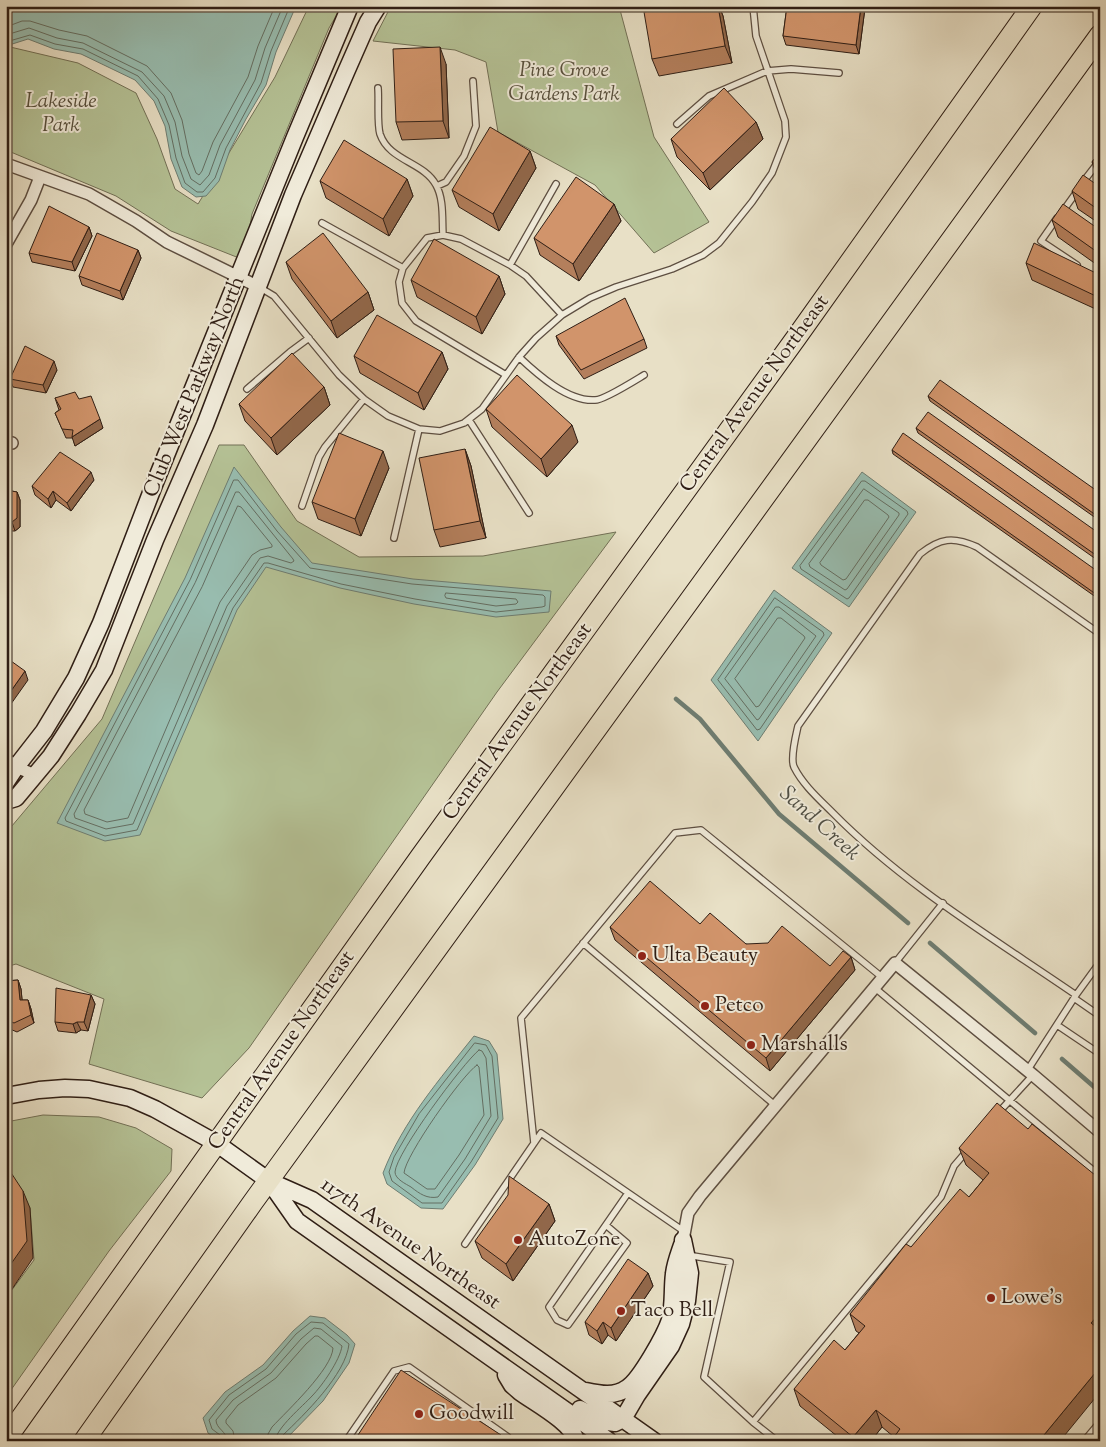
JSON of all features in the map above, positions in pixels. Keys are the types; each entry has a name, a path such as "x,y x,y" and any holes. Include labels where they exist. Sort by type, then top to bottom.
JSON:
{"highway":[{"name":"Central Avenue Northeast","path":"6,1439 426,848 796,338 1032,6"},
{"path":"84,1441 269,1181 1100,35"}],"street":[{"path":"6,782 11,763 44,732 76,678 237,277 350,6"},
{"name":"Club West Parkway North","path":"6,801 16,798 51,756 104,670 155,540 205,425 293,195 368,22 378,6"},
{"path":"6,164 89,194 136,221 167,242 259,287"},
{"path":"6,244 31,200 40,177"},
{"path":"11,763 35,775"},
{"path":"582,1390 602,1395 615,1393 628,1388 643,1368 661,1341 669,1321 674,1300 674,1275 685,1242 688,1212 884,978 895,962 1100,1132"},
{"path":"6,1096 39,1090 65,1088 110,1092 130,1098 155,1109 216,1143 269,1181"},
{"name":"117th Avenue Northeast","path":"269,1181 297,1221 609,1441"},
{"name":"117th Avenue Northeast","path":"269,1181 312,1200 654,1441"},
{"path":"496,1361 602,1421 615,1423 624,1419 637,1395 671,1346 681,1324 687,1301 690,1273 685,1242"},
{"path":"496,1361 512,1386 567,1425 575,1436 576,1441"}],"lane":[{"path":"259,287 274,296 339,375 364,400 388,416 419,429 440,431 464,424 482,409 519,356 562,314 590,298 616,287 672,269 703,255 720,243 752,202 772,173 786,136 785,122 756,36 753,6"},
{"path":"677,124 709,96 767,71 791,70 839,73"},
{"path":"437,186 446,182 464,156 476,126 473,81"},
{"path":"378,88 380,134 389,148 402,159 428,174 437,186 442,207 443,235"},
{"path":"1085,271 1041,241 1100,160"},
{"path":"1083,183 1088,188"},
{"path":"510,265 556,184"},
{"path":"1062,212 1070,217"},
{"path":"322,223 403,268"},
{"path":"506,375 416,321 402,303 399,282 403,268 427,238 443,235 461,239 510,265 526,276 562,314"},
{"path":"247,389 290,352 310,338"},
{"path":"519,356 534,372 574,398 596,400 644,376"},
{"path":"302,506 324,447 364,400"},
{"path":"469,420 529,513"},
{"path":"394,538 419,429"},
{"path":"1100,634 977,547 963,541 948,540 934,543 920,554 798,726 793,765 803,782 870,849 1100,1016"},
{"path":"534,1143 521,1018 675,833 701,830 884,978"},
{"path":"895,962 942,903"},
{"path":"583,943 776,1106"},
{"path":"994,1119 1030,1073 1057,1025 1100,962"},
{"path":"875,988 1100,1176"},
{"path":"1057,1025 1100,1054"},
{"path":"465,1244 541,1133 628,1193 685,1242 730,1262 704,1377 753,1422 777,1441"},
{"path":"753,1422 941,1197 954,1166 973,1144"},
{"path":"607,1226 627,1242 568,1325 557,1320 549,1308 628,1193"},
{"path":"346,1441 394,1371 409,1367 508,1437 510,1441"},
{"path":"1084,1441 1100,1422"}],"green space":[{"name":"Lakeside Park","path":"309,6 342,6 329,28 252,214 244,260 171,231 116,196 6,150 6,46 78,63 136,93 157,139 175,189 198,204 275,77"},
{"name":"Pine Grove Gardens Park","path":"391,6 619,6 654,137 709,222 654,253 595,185 498,132 486,62 455,50 373,41"},
{"path":"219,445 244,445 297,521 359,557 483,556 616,532 497,692 249,1048 202,1098 89,1064 104,999 16,964 6,967 6,833 102,719"},
{"path":"43,1115 99,1117 136,1128 172,1149 171,1171 109,1251 6,1397 6,1298 34,1260 30,1208 6,1173 6,1122"}],"water":[{"path":"6,6 296,6 276,52 266,85 230,150 219,181 206,196 196,197 182,187 171,159 165,126 154,101 135,80 81,54 54,49 28,39 6,46"},
{"path":"234,467 312,563 413,579 551,591 549,612 496,617 414,604 340,588 266,567 237,610 140,835 105,841 57,823 185,578"},
{"path":"862,472 916,512 849,607 792,568"},
{"path":"774,590 832,633 758,741 711,680"},
{"path":"474,1036 489,1041 497,1054 503,1119 475,1165 443,1209 421,1208 387,1184 383,1173 401,1136 423,1101"},
{"path":"310,1316 325,1318 347,1335 355,1344 349,1363 323,1401 284,1441 219,1441 208,1433 203,1418 225,1392 263,1365 293,1331"}],"building":[{"path":"678,6 718,6 725,46 652,59 644,12"},
{"path":"787,6 861,6 856,45 783,36"},
{"path":"440,47 443,121 396,122 393,49"},
{"path":"724,88 756,122 703,173 671,139"},
{"path":"490,127 530,151 493,214 452,190"},
{"path":"344,140 407,179 383,219 320,181"},
{"path":"1100,151 1100,168 1092,162"},
{"path":"1083,175 1100,187 1100,211 1072,191"},
{"path":"576,177 614,204 573,264 534,238"},
{"path":"1063,204 1100,230 1100,254 1052,220"},
{"path":"49,206 89,227 72,262 29,253"},
{"path":"97,233 138,250 120,291 79,276"},
{"path":"323,233 368,292 331,321 286,262"},
{"path":"434,239 499,276 476,317 411,280"},
{"path":"1034,243 1100,275 1100,298 1026,263"},
{"path":"625,298 644,339 581,370 556,336"},
{"path":"377,315 442,352 418,393 354,356"},
{"path":"25,346 54,361 43,385 10,379"},
{"path":"292,353 324,387 271,438 239,404"},
{"path":"517,375 572,425 541,459 486,409"},
{"path":"940,380 1100,493 1100,518 928,396"},
{"path":"75,392 79,399 91,396 100,419 72,437 73,430 62,429 55,413 61,409 55,398"},
{"path":"928,412 1100,534 1100,558 916,428"},
{"path":"339,433 383,451 355,519 312,502"},
{"path":"903,433 1100,573 1100,597 892,450"},
{"path":"465,449 480,521 434,530 419,458"},
{"path":"60,452 91,472 67,503 53,491 48,499 32,486"},
{"path":"6,490 17,492 17,518 12,522 6,523"},
{"path":"11,661 25,671 6,698 6,664 8,665"},
{"path":"650,881 700,924 710,913 746,944 768,943 782,926 830,966 843,951 851,957 766,1058 610,927"},
{"path":"18,980 20,1000 28,1000 31,1015 14,1023 6,1018 6,981"},
{"path":"56,988 91,995 84,1022 73,1024 55,1022"},
{"name":"Lowe's","path":"997,1103 1028,1129 1032,1124 1100,1179 1100,1313 1091,1323 1100,1330 1100,1367 1039,1441 891,1441 900,1429 876,1410 853,1437 794,1389 834,1340 845,1350 865,1326 850,1314 906,1244 911,1247 960,1189 969,1197 989,1173 959,1148"},
{"path":"6,1165 23,1191 27,1241 6,1271"},
{"path":"509,1176 549,1204 506,1264 475,1241 508,1195"},
{"path":"628,1259 648,1273 611,1328 603,1322 597,1331 585,1322"},
{"path":"401,1370 501,1435 497,1441 354,1441"}],"waterway":[{"name":"Sand Creek","path":"676,699 700,719 779,814 908,923"},
{"name":"Sand Creek","path":"930,943 1035,1033"},
{"name":"Sand Creek","path":"1062,1059 1100,1092"}],"place":[{"name":"Ulta Beauty","path":"642,956"},
{"name":"Petco","path":"705,1006"},
{"name":"Marshalls","path":"751,1045"},
{"name":"AutoZone","path":"518,1240"},
{"name":"Lowe's","path":"991,1298"},
{"name":"Taco Bell","path":"621,1311"},
{"name":"Goodwill","path":"419,1414"}]}
